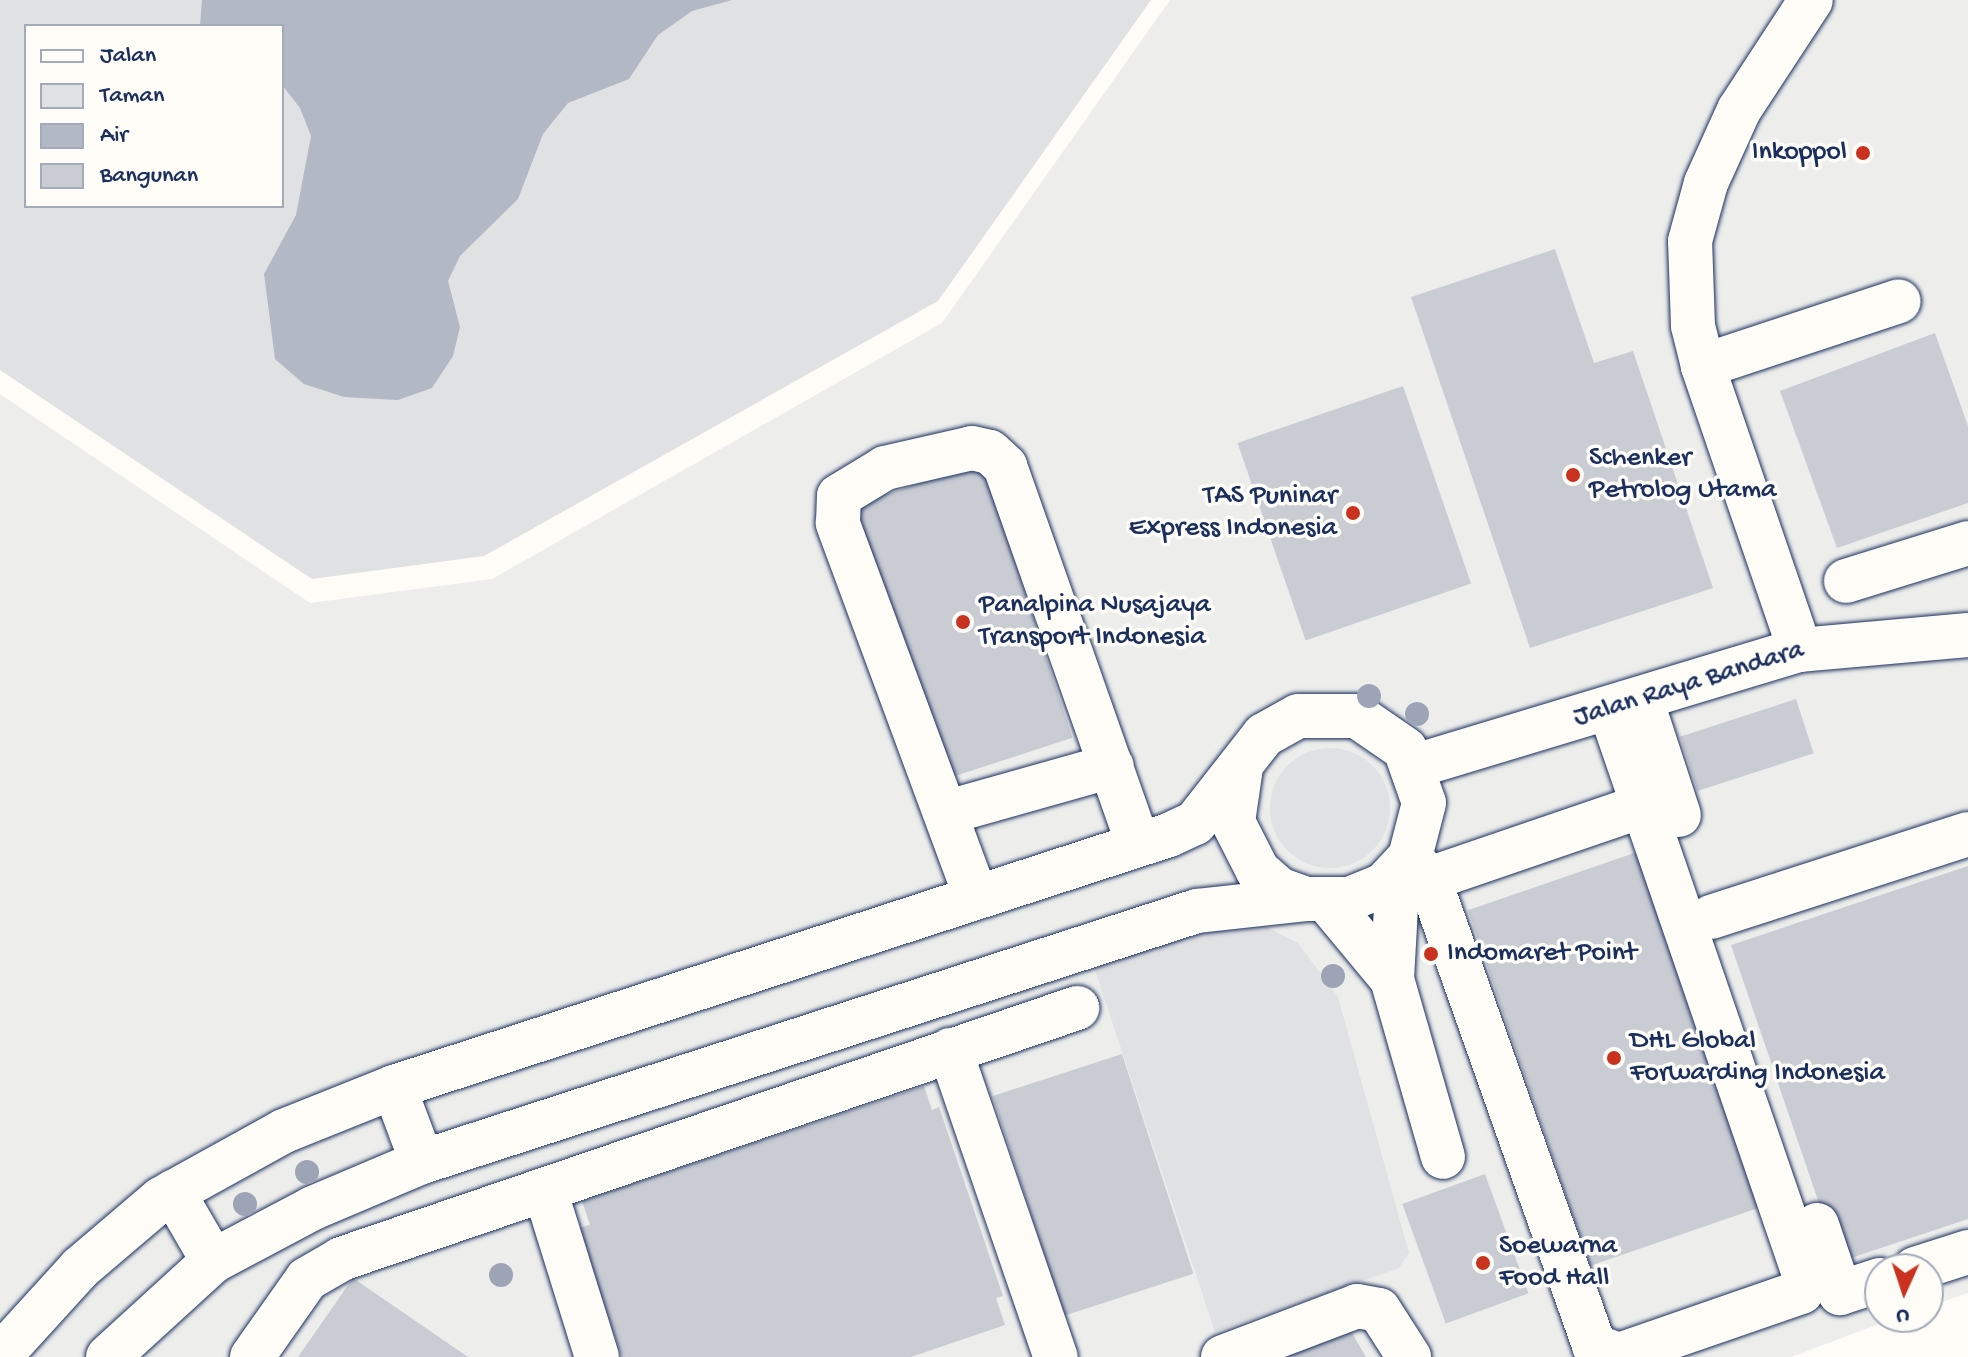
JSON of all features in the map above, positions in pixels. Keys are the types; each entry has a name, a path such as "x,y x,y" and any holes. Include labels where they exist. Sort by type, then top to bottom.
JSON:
{"street":[{"path":"1800,650 1703,366 1693,326 1690,241 1706,183 1739,110 1811,0"},
{"path":"1703,366 1899,301"},
{"path":"976,897 837,508 849,487 946,450 990,452 1005,466 1138,844"},
{"path":"1846,581 1968,543"},
{"name":"Jalan Raya Bandara","path":"1415,766 1800,650 1968,635"},
{"path":"1412,869 1594,1346 1619,1355 1795,1297 1805,1277 1645,805 1626,704"},
{"path":"1626,704 1711,917 1840,1293 1864,1285"},
{"path":"0,1356 80,1268 173,1192 284,1131 394,1087 1195,823 1264,735 1318,712 1375,723 1415,766 1423,822 1392,979 1443,1157"},
{"path":"948,812 1112,766"},
{"path":"1241,767 1233,822 1242,848 1268,880 1317,901 1392,979"},
{"path":"108,1357 213,1261 313,1208 422,1162 1197,911 1367,894 1412,869 1645,805"},
{"path":"1711,917 1968,834"},
{"path":"252,1357 296,1292 323,1268 1077,1008"},
{"path":"950,1050 1056,1357"},
{"path":"394,1087 422,1162"},
{"path":"545,1190 597,1357"},
{"path":"173,1192 213,1261"},
{"path":"1944,1260 1968,1252"},
{"path":"1223,1357 1369,1306 1386,1318 1409,1357"}],"shaded area":[{"path":"1170,0 1968,0 1968,1293 1944,1301 1944,1253 1864,1253 1864,1330 1791,1357 0,1357 0,394 310,603 492,579 942,323"}],"green space":[{"path":"0,0 1151,0 938,301 484,556 312,579 0,370"},
{"path":"1330,748 1353,753 1372,766 1385,785 1390,808 1385,831 1372,850 1353,863 1330,868 1307,863 1288,850 1275,831 1270,808 1275,785 1288,766 1307,753"},
{"path":"1249,918 1298,943 1338,997 1409,1253 1399,1268 1215,1332 1091,958"}],"water":[{"path":"202,0 732,0 692,11 658,35 629,79 568,103 543,134 518,199 460,256 448,281 460,327 453,356 432,388 398,400 344,397 304,384 275,359 264,274 296,215 311,136 300,108 284,88 284,24 200,24"}],"building":[{"name":"Schenker Petrolog Utama","path":"1555,249 1594,363 1633,351 1713,588 1530,648 1411,297"},
{"path":"1935,333 1968,426 1968,503 1837,548 1780,391"},
{"name":"TAS Puninar Express Indonesia","path":"1403,386 1471,584 1306,641 1238,443"},
{"name":"Panalpina Nusajaya Transport Indonesia","path":"983,463 1072,738 943,780 854,505"},
{"path":"1796,699 1814,753 1698,791 1680,737"},
{"name":"DHL Global Forwarding Indonesia","path":"1640,851 1762,1207 1590,1266 1468,910"},
{"path":"1968,866 1968,1219 1839,1262 1731,945"},
{"path":"1122,1054 1193,1274 1064,1316 993,1096"},
{"path":"924,1086 932,1110 939,1107 1003,1296 996,1298 1005,1325 911,1357 622,1357 578,1228 590,1225 582,1201"},
{"path":"1485,1174 1528,1293 1446,1323 1402,1204"},
{"path":"353,1278 468,1357 298,1357"},
{"path":"1345,1321 1366,1357 1283,1357"}],"place":[{"name":"Inkoppol","path":"1863,153"},
{"name":"Schenker Petrolog Utama","path":"1573,475"},
{"name":"TAS Puninar Express Indonesia","path":"1353,513"},
{"name":"Panalpina Nusajaya Transport Indonesia","path":"963,622"},
{"name":"Indomaret Point","path":"1431,954"},
{"name":"DHL Global Forwarding Indonesia","path":"1614,1058"},
{"name":"Soewarna Food Hall","path":"1483,1263"}]}
